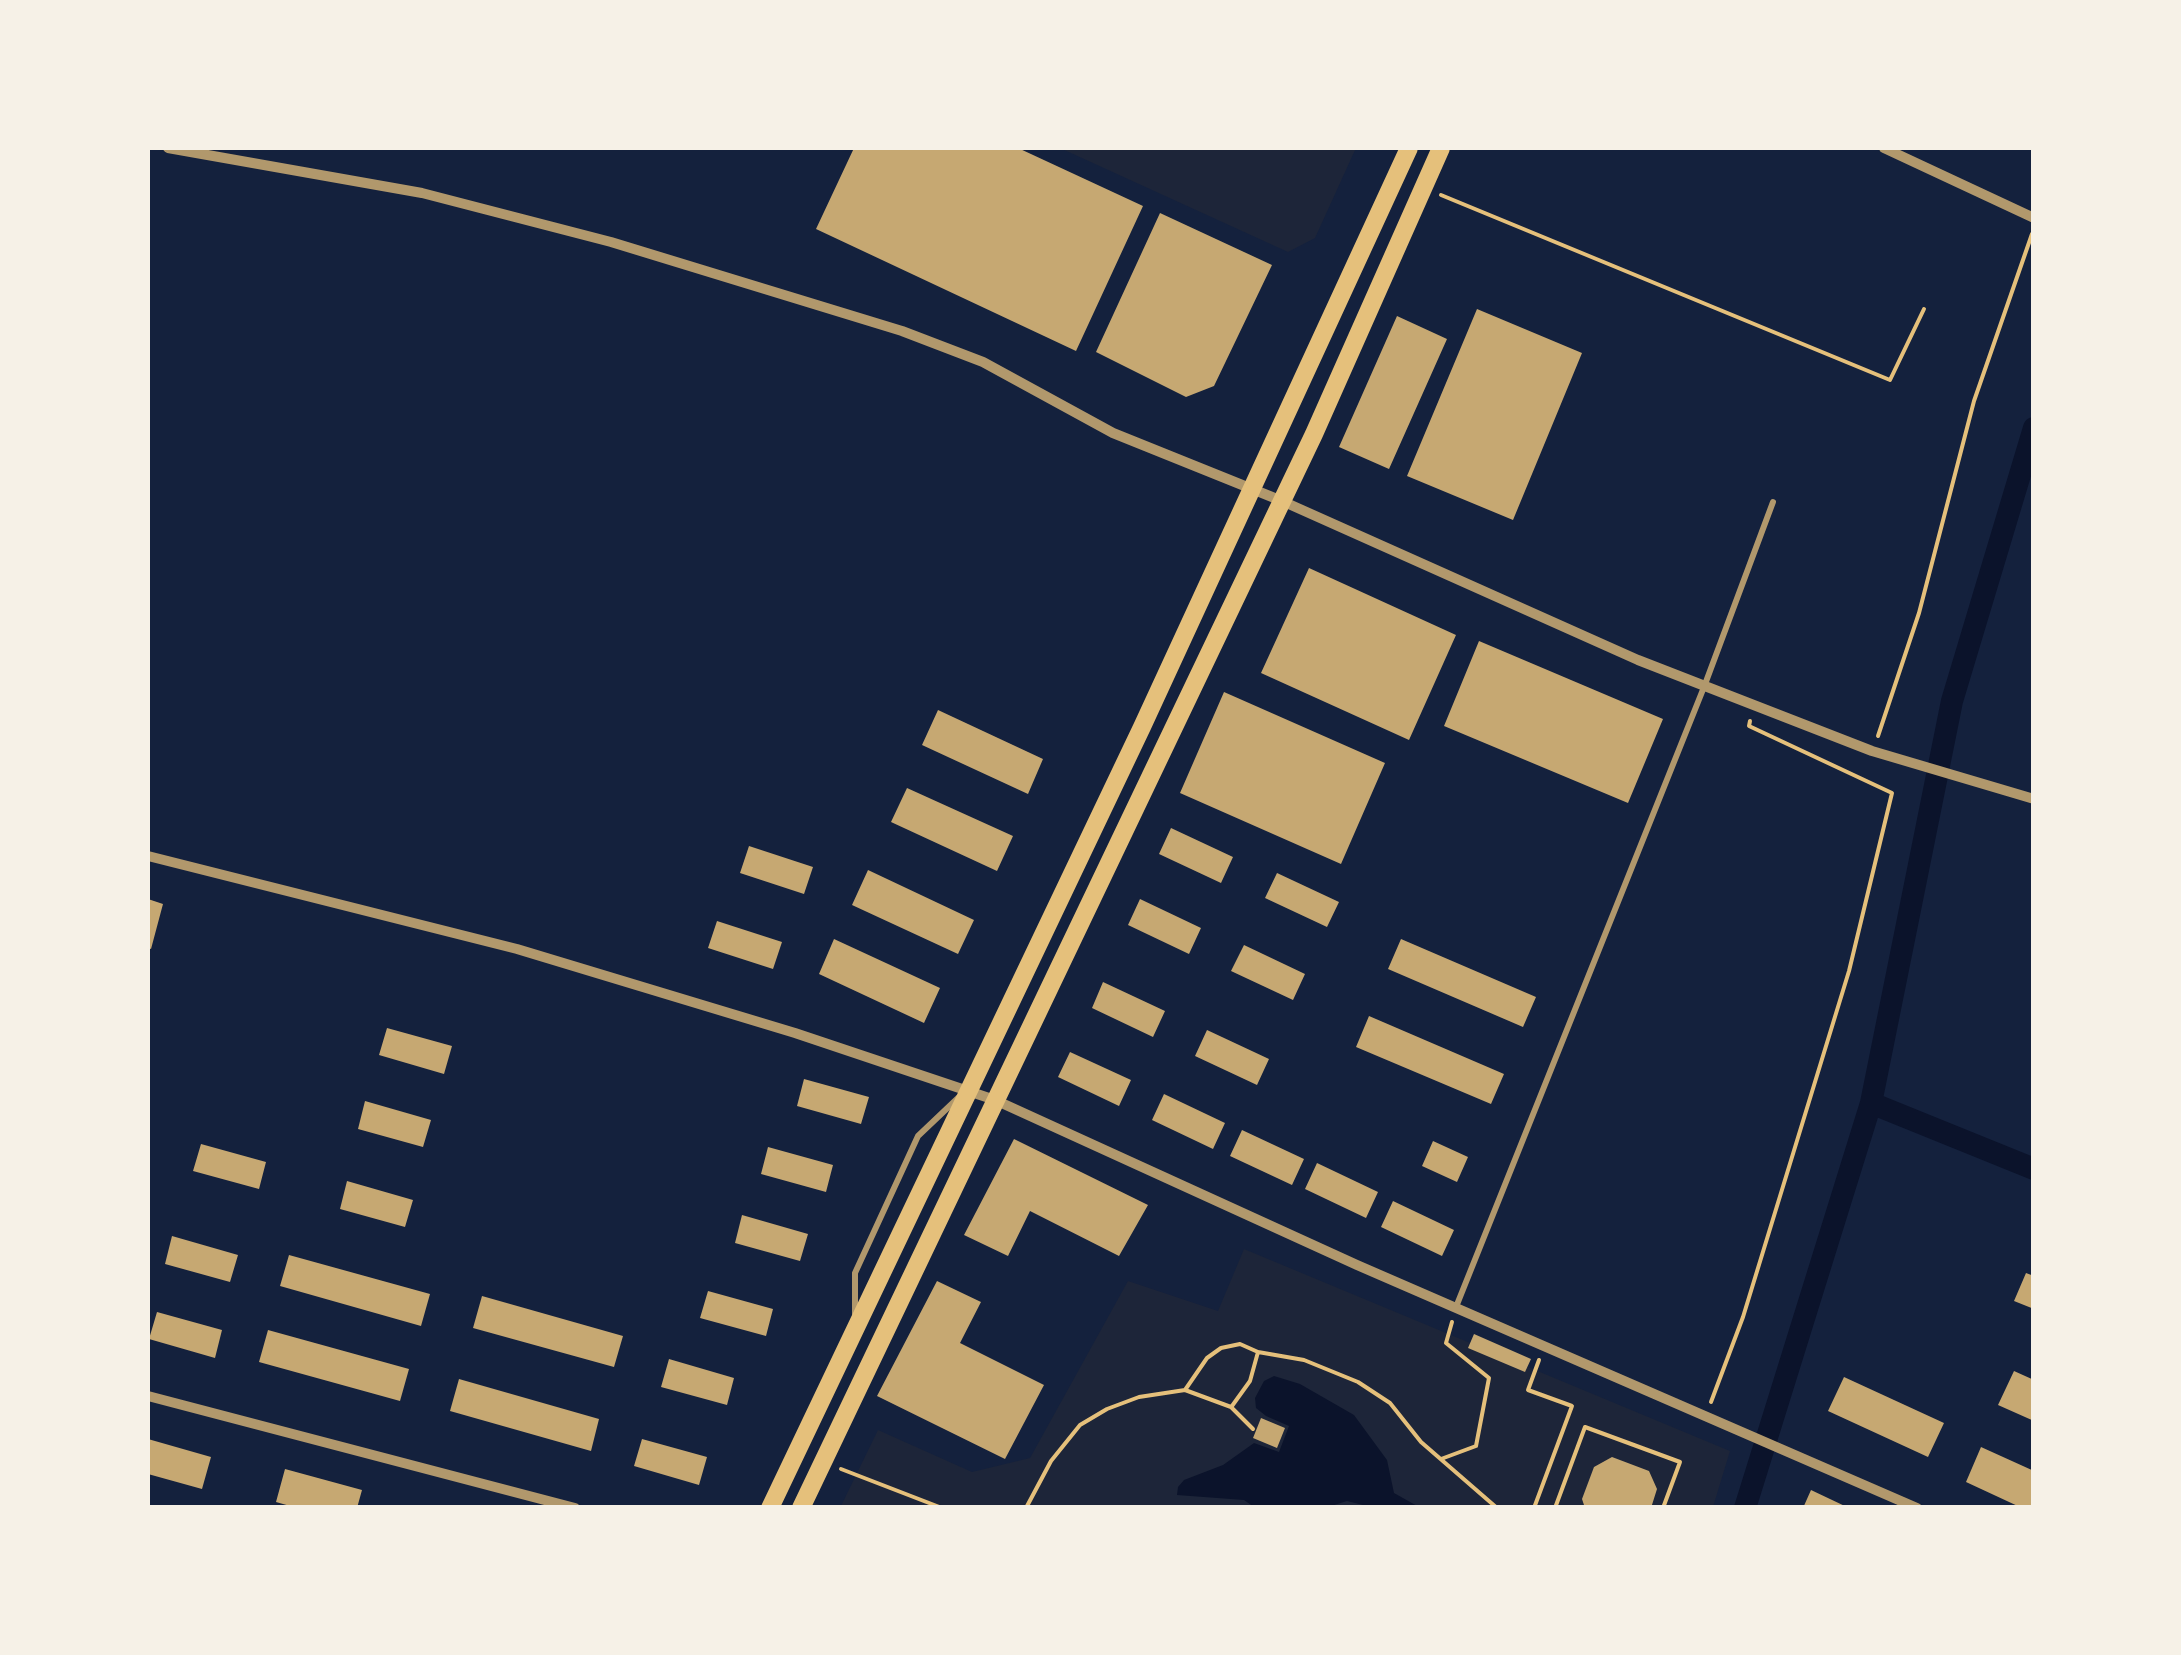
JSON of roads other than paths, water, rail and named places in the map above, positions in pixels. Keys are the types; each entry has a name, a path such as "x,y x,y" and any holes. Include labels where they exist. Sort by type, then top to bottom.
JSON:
{"main road":[{"path":"770,1508 1142,727 1408,148"},
{"path":"801,1508 1282,500 1441,148"}],"street":[{"path":"168,148 422,193 611,242 902,331 983,362 1114,433 1282,500 1704,686 1872,750 2031,798"},
{"path":"1884,148 2034,218"},
{"path":"148,856 517,949 794,1033 995,1100 1916,1508"},
{"path":"148,1396 574,1508"}],"lane":[{"path":"1456,1307 1704,686 1773,502"}],"waterway":[{"path":"1745,1508 1871,1103 1952,701 2034,428"},
{"path":"1871,1103 2034,1169"}]}
